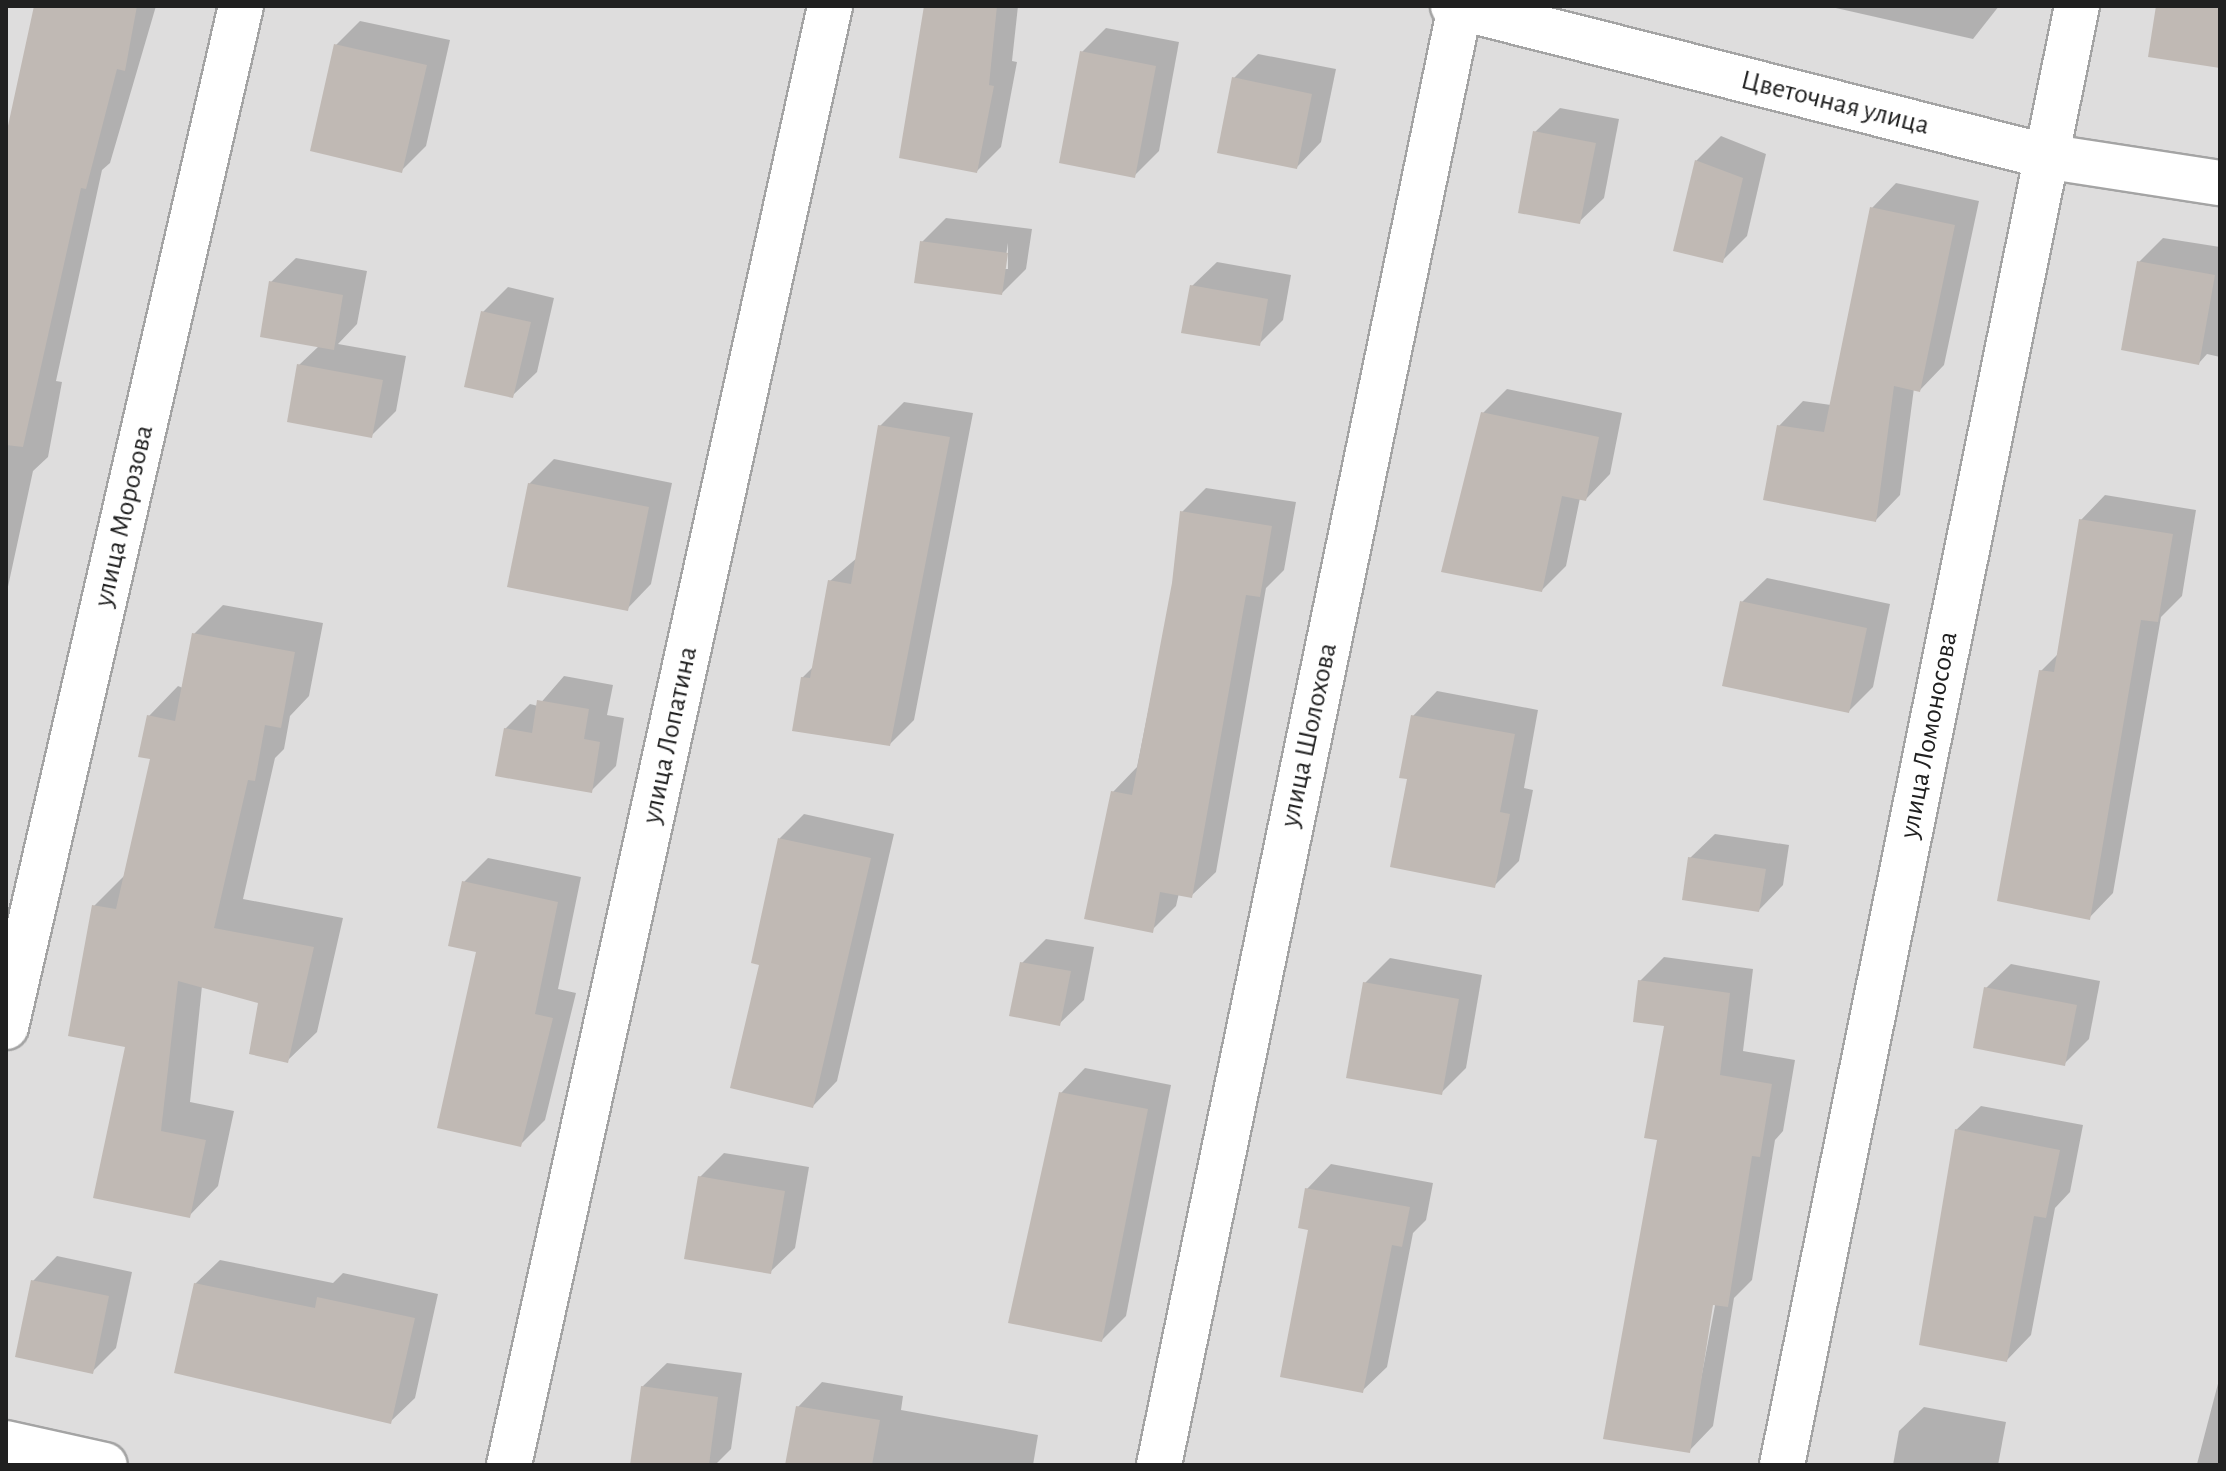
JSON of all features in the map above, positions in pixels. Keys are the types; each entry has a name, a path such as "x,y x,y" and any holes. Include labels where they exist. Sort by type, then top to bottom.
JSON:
{"street":[{"name":"улица Морозова","path":"6,1027 241,6"},
{"name":"улица Лопатина","path":"509,1465 830,6"},
{"name":"Цветочная улица","path":"1457,6 2045,156 2220,183"},
{"name":"улица Шолохова","path":"1159,1465 1457,6"},
{"name":"улица Ломоносова","path":"1782,1465 2077,6"},
{"path":"6,1443 105,1465"}],"shaded area":[{"path":"6,6 2220,6 2220,1465 6,1465"}],"building":[{"path":"34,6 137,6 125,71 117,69 86,189 81,188 23,447 6,445 6,135"},
{"path":"924,6 997,6 989,85 994,86 977,173 899,158"},
{"path":"2156,6 2220,6 2220,68 2148,57"},
{"path":"334,44 427,65 402,173 310,151"},
{"path":"1080,51 1156,66 1135,178 1059,163"},
{"path":"1232,77 1312,94 1297,169 1217,153"},
{"path":"1533,131 1596,143 1580,224 1518,213"},
{"path":"1695,160 1743,178 1723,263 1673,251"},
{"path":"1870,207 1955,225 1920,392 1894,386 1876,522 1763,500 1777,425 1824,432"},
{"path":"920,241 1008,253 1002,295 914,283"},
{"path":"2137,261 2215,275 2199,365 2121,350"},
{"path":"269,281 343,295 334,350 260,337"},
{"path":"1190,285 1268,299 1260,346 1181,333"},
{"path":"481,311 531,322 513,398 464,387"},
{"path":"297,364 383,380 372,438 287,422"},
{"path":"1481,412 1599,437 1586,501 1562,496 1542,592 1441,572"},
{"path":"878,425 950,437 890,746 792,731 801,677 810,678 828,580 851,584"},
{"path":"528,483 649,507 628,611 507,587"},
{"path":"1180,511 1272,526 1260,597 1246,595 1192,898 1160,892 1153,933 1084,919 1111,791 1132,795 1172,583"},
{"path":"2079,519 2173,534 2158,622 2141,620 2090,920 1997,901 2039,670 2054,672"},
{"path":"1740,601 1867,628 1849,713 1722,686"},
{"path":"192,633 295,652 281,728 265,725 255,781 248,780 214,928 314,947 288,1063 249,1054 258,1003 178,981 161,1131 206,1140 190,1218 93,1198 125,1047 68,1036 92,905 116,909 150,759 138,757 147,715 175,721"},
{"path":"537,700 589,709 584,739 600,742 592,793 495,776 504,728 532,733"},
{"path":"1411,715 1515,734 1500,812 1510,814 1495,888 1390,867 1407,779 1399,778"},
{"path":"778,838 871,858 813,1108 730,1088 759,965 751,963"},
{"path":"1688,857 1766,869 1759,912 1682,900"},
{"path":"462,881 558,902 535,1014 553,1018 521,1147 437,1128 476,952 448,946"},
{"path":"1020,962 1071,971 1060,1026 1009,1016"},
{"path":"1638,980 1730,993 1720,1075 1772,1084 1760,1157 1752,1156 1728,1307 1713,1305 1690,1453 1603,1439 1657,1140 1644,1138 1664,1026 1633,1022"},
{"path":"1363,982 1459,999 1442,1095 1346,1078"},
{"path":"1984,987 2077,1005 2065,1066 1973,1048"},
{"path":"1059,1092 1148,1109 1102,1342 1008,1323"},
{"path":"1955,1129 2060,1150 2046,1218 2034,1216 2007,1362 1919,1345"},
{"path":"698,1176 785,1191 771,1274 684,1259"},
{"path":"1305,1188 1410,1207 1402,1247 1392,1245 1363,1393 1280,1377 1308,1230 1298,1228"},
{"path":"31,1280 109,1296 93,1374 15,1357"},
{"path":"194,1283 315,1308 317,1297 415,1318 391,1424 174,1373"},
{"path":"641,1386 718,1397 709,1465 630,1465"},
{"path":"796,1406 880,1420 872,1465 785,1465"}]}
